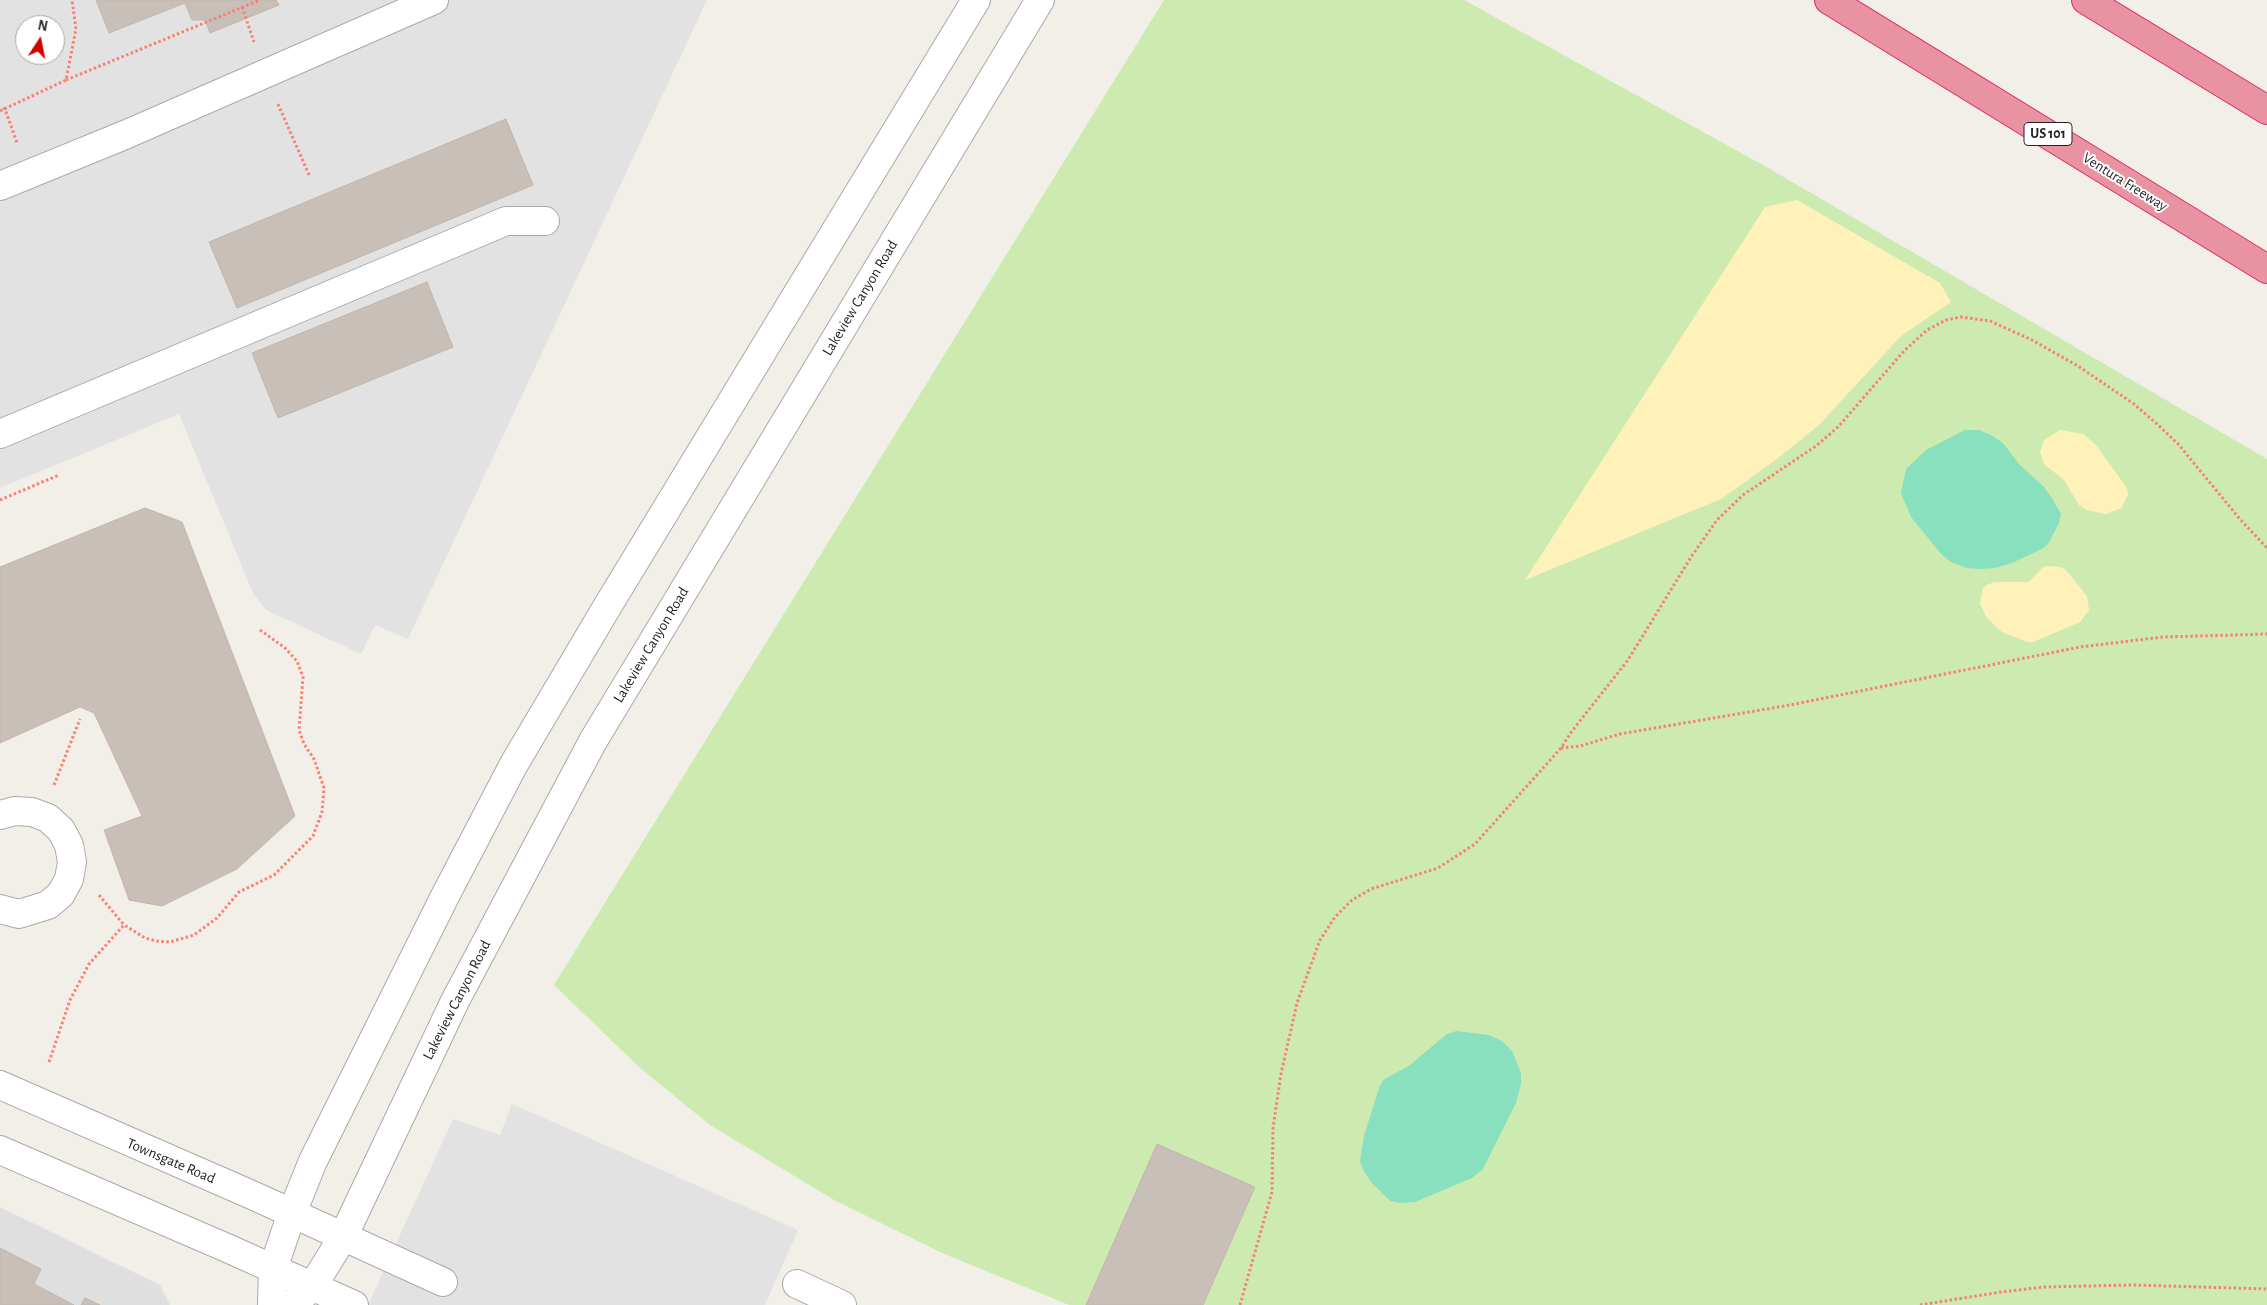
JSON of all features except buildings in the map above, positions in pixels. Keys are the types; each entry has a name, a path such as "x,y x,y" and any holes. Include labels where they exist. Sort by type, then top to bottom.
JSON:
{"highway":[{"name":"Ventura Freeway","path":"1829,0 2267,269"},
{"path":"2086,0 2267,110"}],"street":[{"path":"0,186 127,134 434,0"},
{"path":"272,1305 273,1269 313,1160 445,896 514,764 607,607 976,0"},
{"name":"Lakeview Canyon Road","path":"292,1305 312,1287 343,1237 455,1001 593,741 1040,0"},
{"path":"0,434 506,222 545,221"},
{"path":"0,815 15,811 32,812 42,816 61,830 69,845 72,862 69,879 61,894 48,905 19,914 0,909"},
{"name":"Townsgate Road","path":"0,1085 292,1213 442,1282"},
{"path":"0,1150 354,1305"},
{"path":"797,1284 842,1305"}],"path":[{"path":"66,80 76,29 72,0"},
{"path":"0,110 66,80 260,0"},
{"path":"5,108 27,174"},
{"path":"1240,1305 1272,1192 1273,1128 1281,1074 1298,1003 1320,940 1334,917 1352,900 1370,889 1438,868 1475,844 1561,748 1572,731 1628,660 1716,520 1743,495 1816,446 1831,433 1904,351 1927,330 1946,320 1961,317 1975,318 1990,321 2007,328 2059,354 2134,404 2179,445 2222,499 2267,548"},
{"path":"0,500 59,475"},
{"path":"50,1062 70,1000 89,964 124,925 145,938 156,941 170,942 194,935 217,918 239,892 274,875 313,836 322,812 324,788 314,758 304,744 299,730 302,677 297,661 285,648 260,630"},
{"path":"1561,748 1580,746 1629,732 1790,705 2080,647 2163,637 2267,634"},
{"path":"42,816 80,719"},
{"path":"1920,1305 2044,1287 2134,1285 2267,1289"}],"shaded area":[{"path":"0,0 707,0 408,639 375,625 361,654 266,610 253,593 179,414 0,488"},
{"path":"512,1104 798,1230 765,1305 368,1305 453,1119 500,1135"},
{"path":"0,1207 160,1285 170,1305 0,1305"}],"green space":[{"path":"1164,0 1464,0 1763,165 2267,459 2267,1305 1069,1305 942,1253 834,1200 710,1125 640,1068 554,985"},
{"path":"1965,430 1979,430 2003,443 2019,464 2044,487 2053,500 2061,514 2059,523 2048,544 2042,549 2012,563 1995,568 1967,568 1951,562 1942,555 1911,517 1901,493 1906,469 1926,450"},
{"path":"1456,1031 1489,1035 1502,1041 1512,1051 1521,1073 1521,1084 1516,1103 1483,1169 1472,1178 1415,1202 1401,1203 1390,1201 1371,1182 1363,1170 1360,1161 1364,1136 1379,1088 1383,1080 1410,1065 1447,1034"}],"sand":[{"path":"1797,200 1940,283 1951,302 1901,336 1819,425 1777,459 1721,499 1525,580 1765,207"},
{"path":"2060,430 2083,434 2096,445 2127,488 2128,495 2121,508 2106,514 2086,510 2079,505 2064,480 2044,464 2040,452 2044,440"},
{"path":"2043,567 2060,567 2066,570 2087,596 2089,610 2080,622 2033,642 2027,642 2002,632 1987,618 1980,604 1983,588 1994,582 2028,582"}]}
